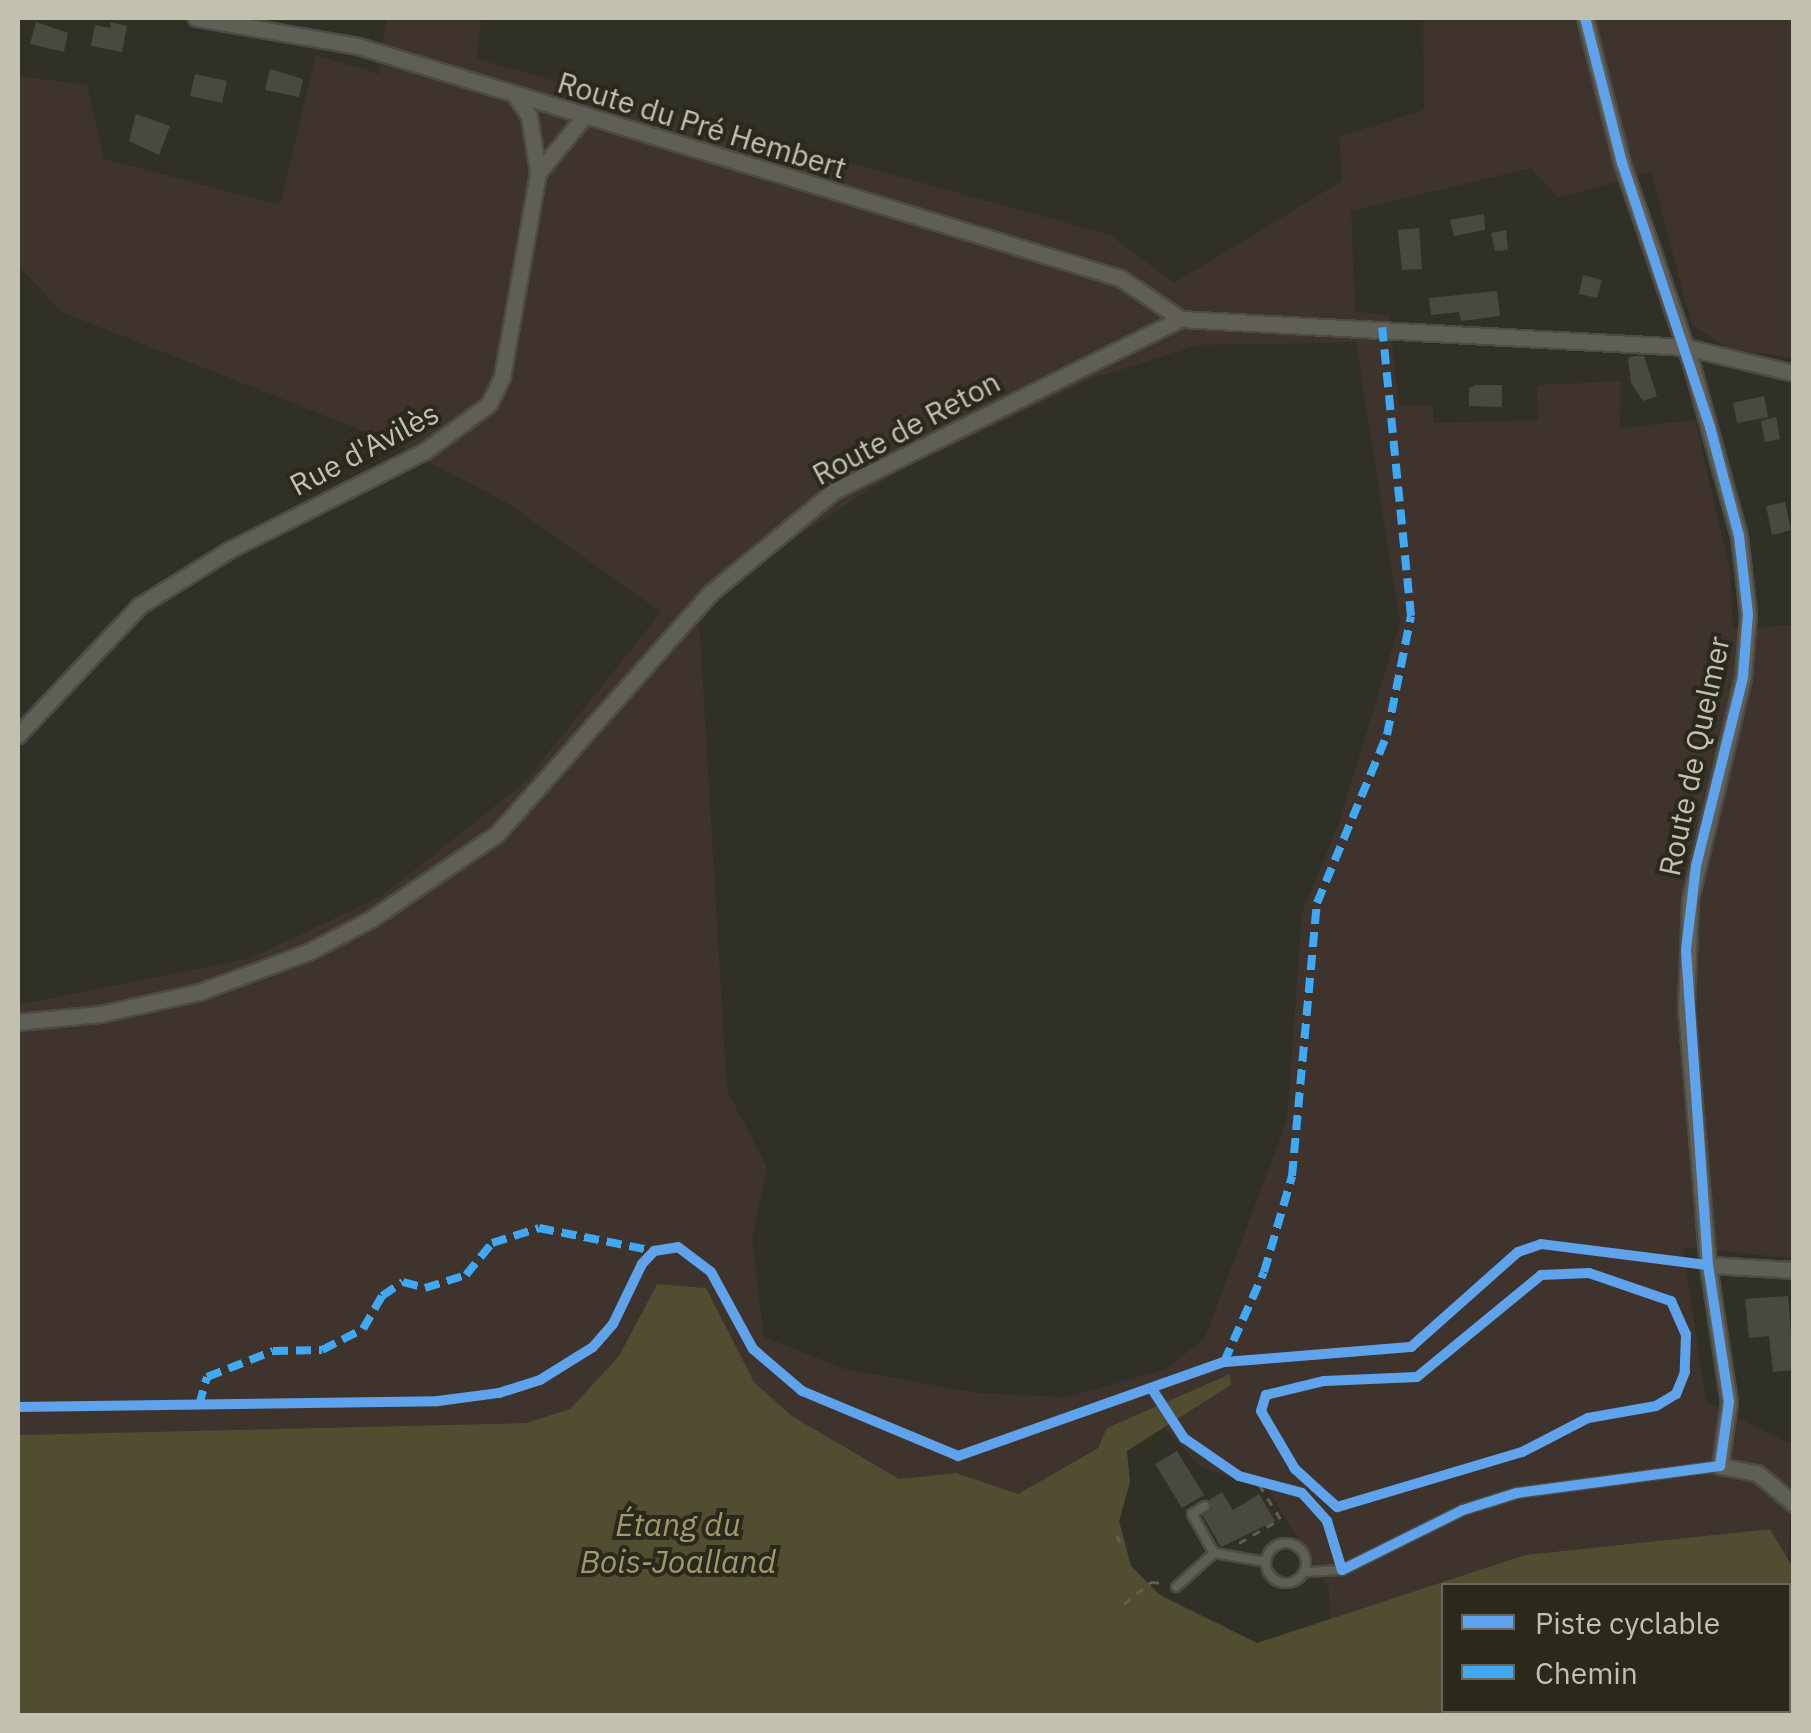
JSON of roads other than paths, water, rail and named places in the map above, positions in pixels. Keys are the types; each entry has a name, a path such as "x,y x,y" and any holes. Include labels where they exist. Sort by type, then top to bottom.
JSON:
{"street":[{"name":"Route du Pré Hembert","path":"196,18 358,46 582,119 1120,278 1180,319"},
{"name":"Route de Quelmer","path":"1586,18 1622,163 1685,346 1739,536 1748,614 1743,678 1696,866 1686,950 1708,1265 1729,1402 1720,1466"},
{"name":"Rue d'Avilès","path":"18,734 139,606 229,550 425,451 489,404 502,377 538,172 529,116 517,98"},
{"path":"538,172 582,119"},
{"name":"Route de Reton","path":"18,1022 100,1014 199,992 308,952 371,919 497,834 709,594 834,491 1180,319 1685,346 1794,373"},
{"path":"1708,1265 1794,1270"},
{"path":"1720,1466 1758,1473 1794,1504"}],"lane":[{"path":"1205,1506 1192,1514 1220,1553 1266,1562 1281,1582 1304,1572 1342,1570 1463,1510 1517,1493 1720,1466"},
{"path":"1266,1562 1276,1546 1288,1543 1304,1554 1304,1572"},
{"path":"1176,1587 1220,1553"}],"water":[{"name":"Étang du Bois-Joalland","path":"657,1284 706,1288 754,1382 792,1416 899,1479 956,1473 1018,1494 1098,1448 1107,1428 1230,1374 1231,1385 1127,1451 1130,1482 1119,1521 1131,1566 1160,1595 1257,1643 1525,1555 1770,1529 1793,1568 1791,1594 1791,1583 1441,1583 1441,1713 1791,1713 1791,1674 1793,1715 18,1715 18,1435 526,1423 570,1409 619,1356"}]}
